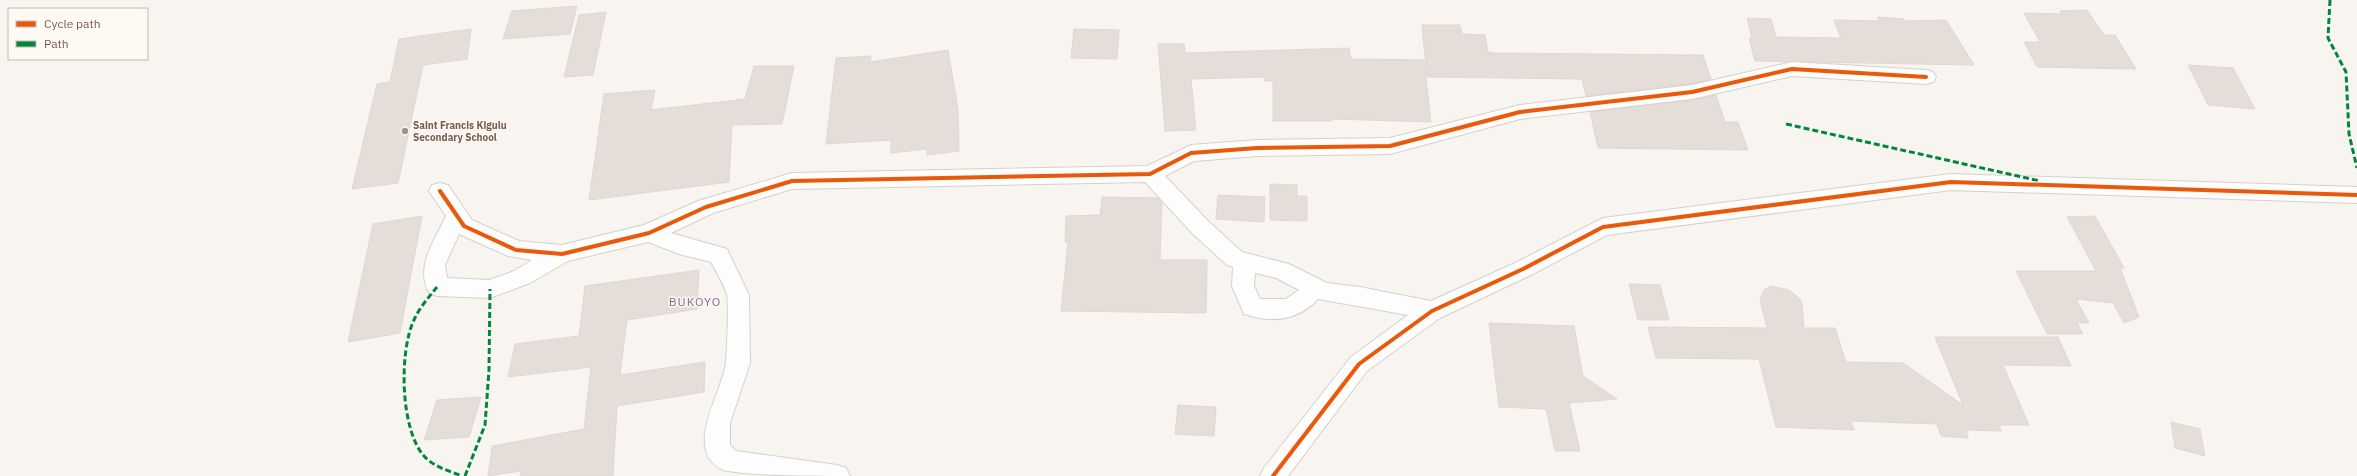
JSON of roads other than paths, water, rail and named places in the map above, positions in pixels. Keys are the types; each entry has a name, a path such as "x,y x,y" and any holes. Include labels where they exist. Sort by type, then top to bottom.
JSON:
{"street":[{"path":"457,215 434,265 437,287 490,289 522,277 562,254 649,233 706,207 792,181 1150,174 1191,153 1257,148 1390,146 1520,112 1692,92 1792,69 1926,77"},
{"path":"1150,174 1201,228 1235,259 1281,270 1324,292 1360,296 1432,311"},
{"path":"1273,476 1359,364 1432,311 1523,269 1603,227 1950,182 2357,195"},
{"path":"440,191 464,226 516,250 562,254"},
{"path":"649,233 679,245 719,255 738,295 738,363 718,423 718,449 730,461 837,476"},
{"path":"1244,261 1243,286 1252,307 1280,312 1303,302 1315,288"}],"place":[{"name":"Saint Francis Kigulu Secondary School","path":"405,131"}],"district":[{"name":"BUKOYO","path":"695,302"}]}
